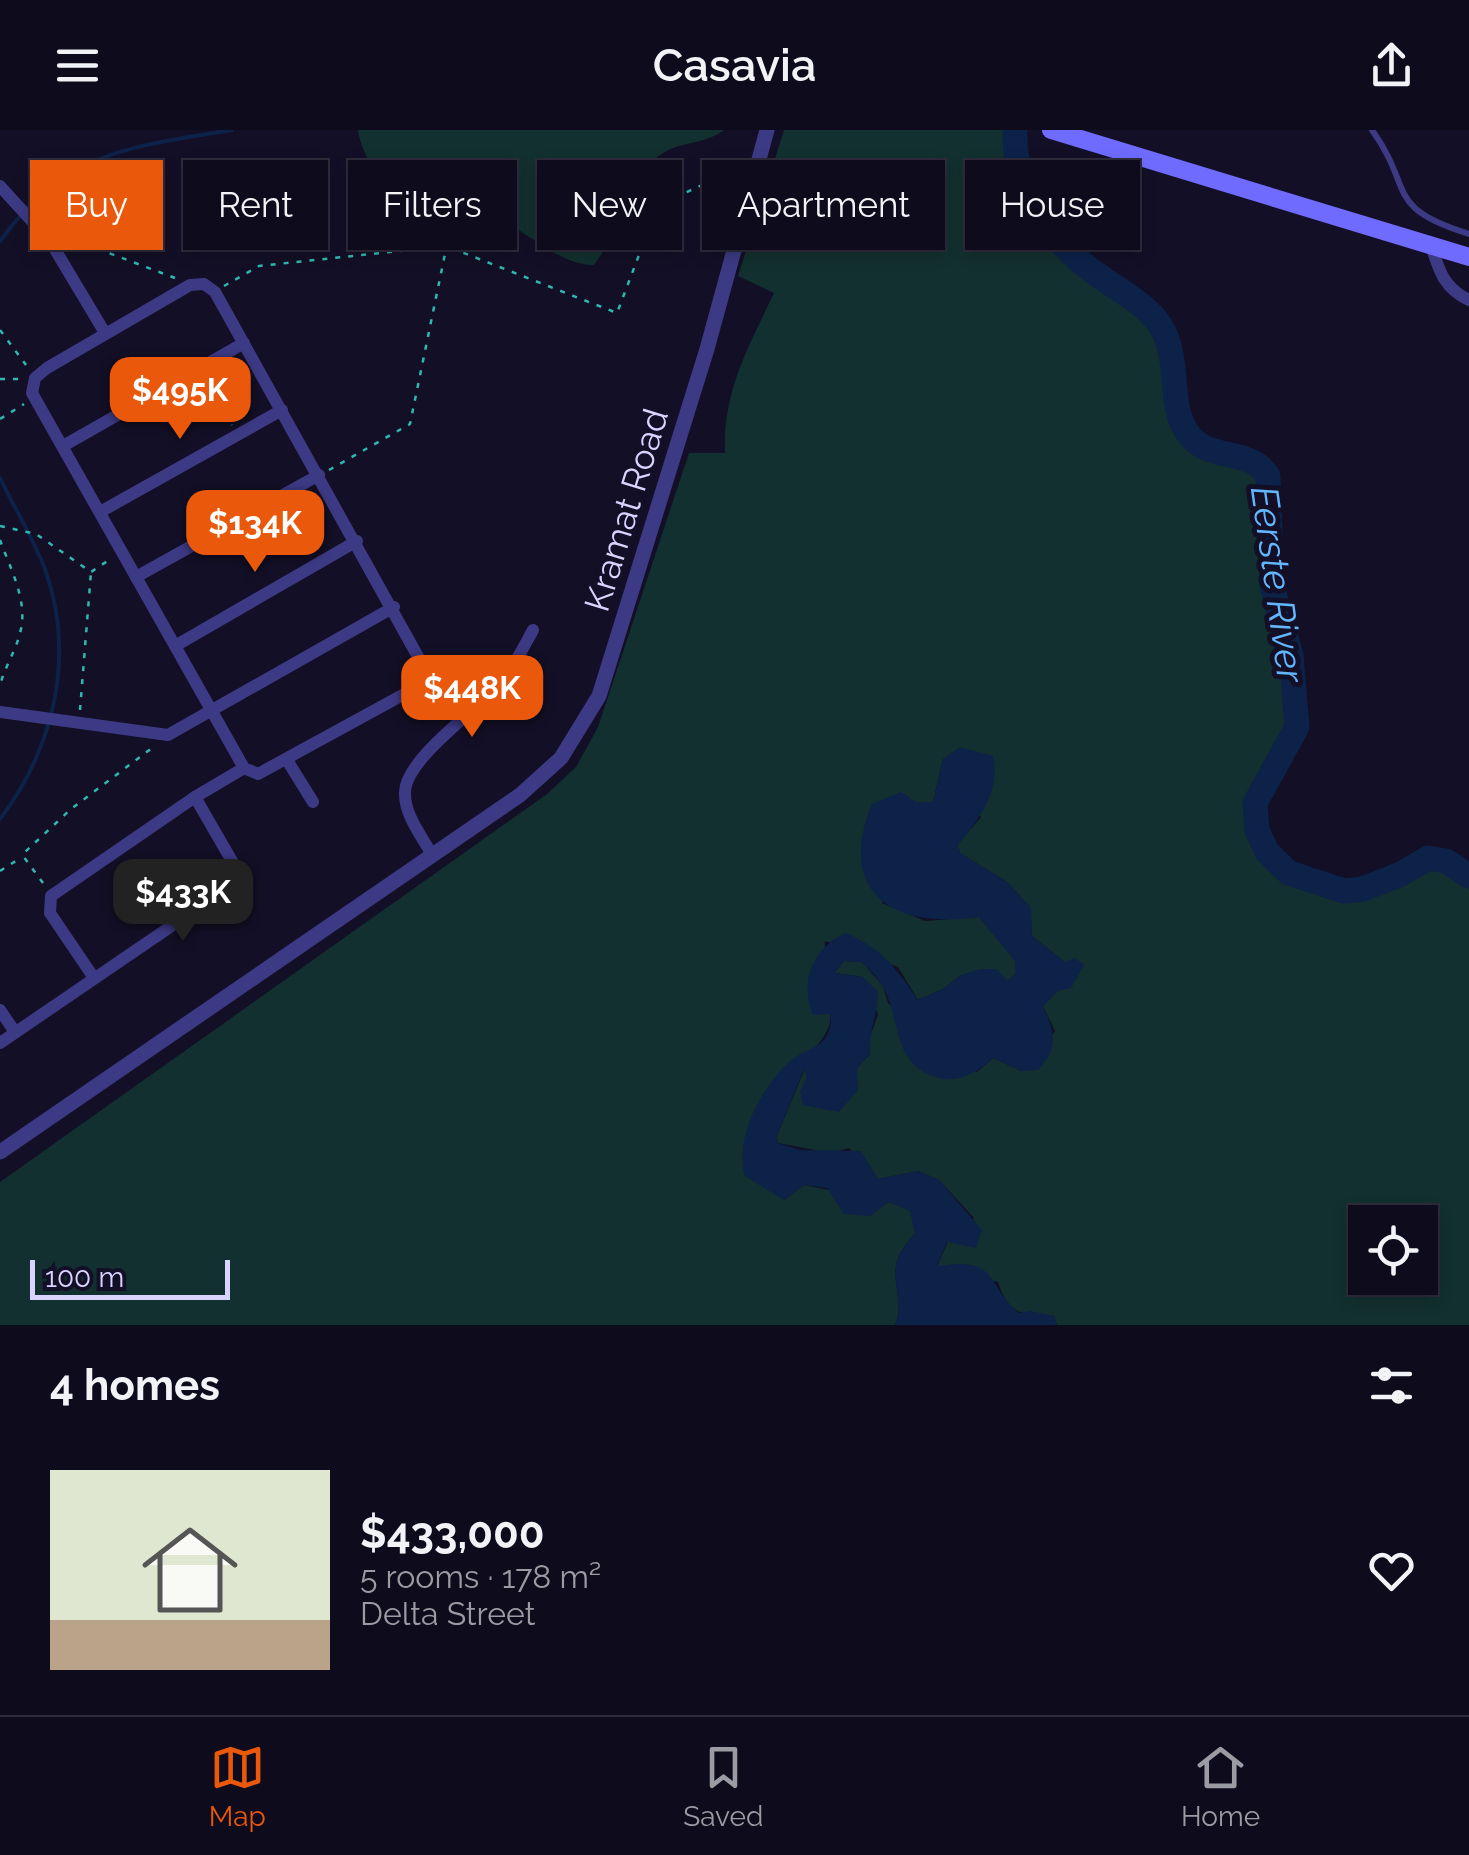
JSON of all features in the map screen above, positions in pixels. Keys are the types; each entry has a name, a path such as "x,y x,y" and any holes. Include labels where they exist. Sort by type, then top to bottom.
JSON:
{"main road":[{"path":"1051,130 1469,257"}],"street":[{"name":"Kramat Road","path":"0,1152 540,779 578,736 599,696 701,368 767,130"},
{"path":"4,190 30,217"},
{"path":"1431,246 1442,279 1452,291 1469,300"},
{"path":"53,250 105,333"},
{"path":"204,284 215,292 426,667 424,681 258,774 244,768 34,398 36,378 105,333 190,285 204,284"},
{"path":"63,446 244,343"},
{"path":"100,512 282,410"},
{"path":"136,578 319,476"},
{"path":"174,646 357,541"},
{"path":"0,712 168,734 394,607"},
{"path":"432,856 410,815 405,795 407,780 502,681 533,630"},
{"path":"287,760 313,802"},
{"path":"94,978 49,911 52,894 194,796 244,768"},
{"path":"0,1043 236,880 236,868 194,796"},
{"path":"0,1010 15,1032"}],"lane":[{"path":"1372,130 1410,207 1428,219 1469,234"}],"path":[{"path":"456,250 617,313 658,206 759,159"},
{"path":"99,250 190,285"},
{"path":"215,292 259,266 409,250"},
{"path":"319,476 410,424 445,250"},
{"path":"0,330 36,378"},
{"path":"199,369 237,435"},
{"path":"0,379 36,378"},
{"path":"0,419 34,398"},
{"path":"0,526 36,534 91,572"},
{"path":"0,540 22,600 20,633 8,656 0,686"},
{"path":"91,572 122,552"},
{"path":"73,722 91,572"},
{"path":"0,871 23,856 71,808 168,734"},
{"path":"23,856 52,894"}],"green space":[{"path":"358,130 724,130 672,148 655,160 537,160 537,242 517,229 517,160 369,160"},
{"path":"784,130 1015,133 1017,160 965,160 965,250 1068,250 1140,303 1167,339 1179,411 1190,436 1208,449 1251,461 1268,476 1272,586 1291,655 1297,727 1255,803 1257,830 1267,852 1290,873 1344,891 1363,889 1428,858 1446,861 1469,876 1469,1325 1057,1325 1054,1316 1025,1313 1012,1307 998,1282 937,1267 948,1241 974,1218 939,1180 918,1171 878,1179 849,1148 831,1153 778,1143 776,1138 805,1068 807,1077 857,1068 870,1054 869,1040 878,1014 863,977 834,973 844,961 862,962 883,986 888,1003 977,1072 993,1058 1021,1071 1055,1031 1043,1006 1058,991 1065,962 1032,936 1030,907 1007,882 960,853 957,845 981,817 943,759 933,802 915,803 882,903 925,921 979,917 1016,961 1015,974 1008,981 961,975 943,989 918,1000 898,967 825,941 822,1013 830,1014 829,1024 806,1057 763,1094 784,1200 804,1185 889,1202 911,1211 915,1233 897,1261 899,1309 895,1325 0,1325 0,1182 547,794 576,767 598,727 689,453 725,453 733,390 774,293 738,276 746,250 945,250 945,160 775,160"},
{"path":"549,250 604,250 594,265"}],"water":[{"path":"960,747 993,756 995,769 991,793 958,845 960,853 1007,882 1031,908 1032,936 1065,962 1075,958 1084,965 1071,988 1058,991 1043,1006 1053,1040 1049,1054 1038,1070 1021,1071 993,1058 960,1078 944,1079 922,1071 904,1051 879,980 862,962 844,961 834,973 863,977 878,992 870,1054 857,1068 858,1090 839,1112 803,1105 800,1092 807,1077 804,1069 776,1138 778,1143 800,1150 861,1151 878,1179 918,1171 939,1180 982,1230 976,1248 947,1242 937,1266 957,1264 981,1269 1019,1313 1054,1316 1057,1325 895,1325 899,1309 897,1261 915,1233 910,1211 889,1202 870,1216 844,1214 827,1188 804,1185 784,1200 745,1176 742,1161 747,1128 772,1081 794,1058 822,1042 828,1033 830,1014 813,1015 808,990 817,956 835,939 846,933 869,945 895,969 918,1000 943,989 961,975 980,969 996,969 1008,981 1015,974 1015,961 979,917 949,920 898,911 880,899 867,883 861,861 872,804 901,792 916,802 933,802 943,759"}],"waterway":[{"path":"0,241 50,188 102,158 162,142 232,130"},
{"name":"Eerste River","path":"1015,130 1020,172 1049,228 1078,259 1138,303 1160,325 1171,352 1178,410 1189,435 1208,449 1251,461 1268,476 1272,586 1291,655 1297,727 1255,803 1257,830 1267,852 1289,873 1344,891 1363,889 1428,858 1446,861 1469,876"},
{"path":"0,478 45,569 59,634 59,667 46,731 19,791 0,819"}]}
